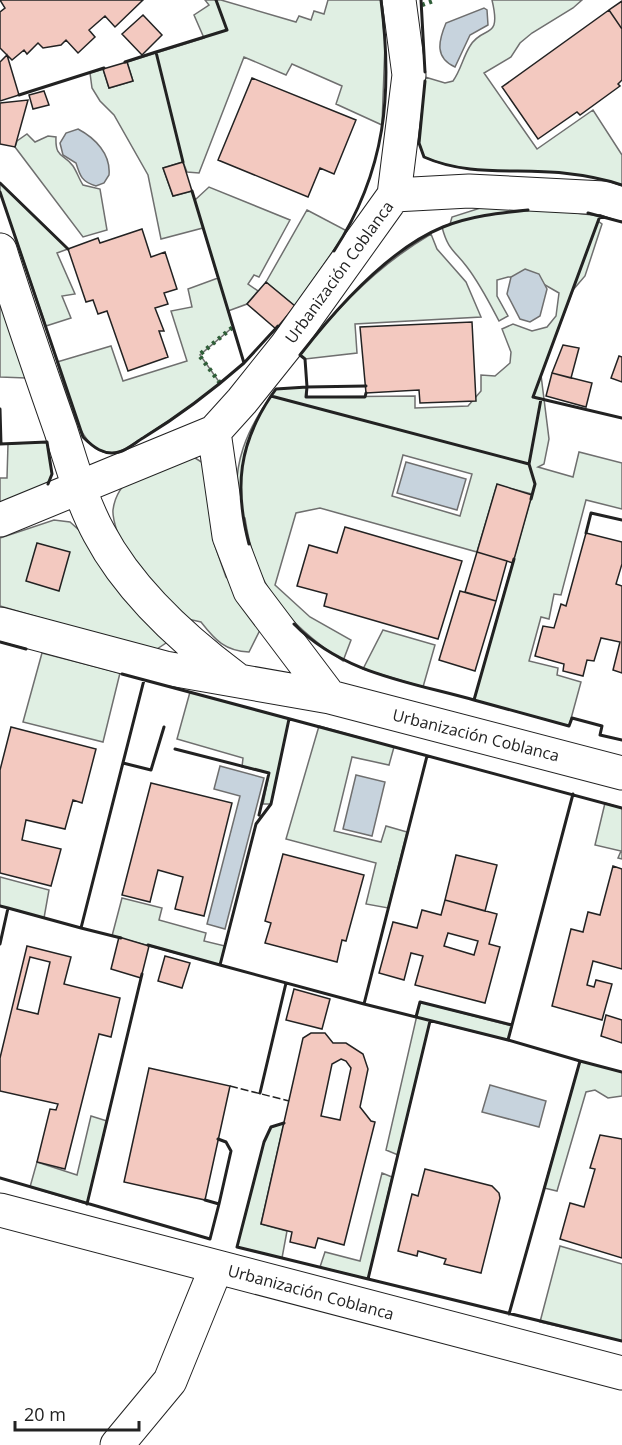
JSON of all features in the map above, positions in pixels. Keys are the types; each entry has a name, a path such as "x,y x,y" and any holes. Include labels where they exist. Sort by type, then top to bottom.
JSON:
{"street":[{"name":"Urbanización Coblanca","path":"0,520 214,432 286,346 394,195 409,75 399,0"},
{"name":"Urbanización Coblanca","path":"394,195 470,191 604,198 622,204"},
{"name":"Urbanización Coblanca","path":"0,250 79,486 99,534 132,581 208,658 239,681"},
{"path":"214,432 229,536 250,591 330,697"},
{"name":"Urbanización Coblanca","path":"0,624 155,665 330,697 622,773"},
{"name":"Urbanización Coblanca","path":"0,1210 622,1373"},
{"path":"117,1445 170,1381 216,1268"}],"green space":[{"path":"205,0 221,0 296,22 299,16 311,20 314,11 324,14 328,0 381,0 385,44 382,125 336,104 342,86 292,64 286,75 244,57 199,173 187,172 183,162 163,168 173,196 192,191 195,200 209,187 290,220 259,277 254,275 248,284 258,291 247,304 228,311 233,327 200,355 220,383 187,409 127,448 111,453 98,450 87,440 78,426 57,362 111,346 123,381 187,361 171,311 192,307 188,289 218,278 203,228 161,239 148,175 114,115 100,101 92,88 90,73 103,69 109,88 133,81 127,62 204,38 194,15 209,5"},
{"path":"492,0 582,0 532,33 520,43 511,57 484,73 537,149 593,110 622,155 622,185 563,173 475,170 424,157 419,143 425,77 445,83 453,81 475,39 493,27 495,22"},
{"path":"27,134 35,142 48,136 56,137 57,149 73,166 83,185 100,189 107,230 83,237 15,147 17,141"},
{"path":"0,183 68,249 57,253 75,294 62,296 71,318 46,326 0,192"},
{"path":"496,203 600,216 598,221 602,224 585,276 573,290 541,375 549,439 544,464 538,467 573,477 579,452 622,463 622,509 586,500 561,595 554,594 549,619 541,617 529,661 558,668 557,675 581,682 569,726 474,700 532,494 497,485 477,552 320,508 296,513 275,585 310,617 351,640 343,661 305,632 276,601 265,584 257,564 245,518 239,514 237,479 243,448 257,418 276,389 307,387 307,397 415,396 415,408 468,406 481,391 481,375 495,376 510,363 511,352 502,329 513,324 532,331 547,327 556,316 559,293 533,278 508,277 497,280 497,296 508,316 499,321 476,280 447,241 442,227 450,224 452,217","holes":["403,455 472,474 460,516 392,496"]},
{"path":"307,210 347,231 295,306 266,282"},
{"path":"431,234 437,249 466,282 481,317 355,324 357,353 305,359 300,355 328,320 360,288 394,259"},
{"path":"0,302 26,378 0,377"},
{"path":"47,442 52,474 49,482 0,507 0,478 7,478 8,444"},
{"path":"192,456 203,463 214,543 226,577 241,589 261,628 249,652 227,647 216,639 201,622 188,619 169,641 154,651 0,606 0,538 54,520 70,522 88,538 120,542 113,510 123,486 142,472"},
{"path":"383,630 435,645 423,687 363,669"},
{"path":"42,653 120,673 103,742 23,722"},
{"path":"190,692 289,719 271,804 263,804 269,773 242,767 243,758 177,739"},
{"path":"319,726 394,747 389,765 352,757 334,831 381,842 386,826 407,832 388,908 366,904 376,863 286,839"},
{"path":"605,803 622,808 622,859 618,858 621,851 595,845"},
{"path":"0,877 49,890 44,918 0,906"},
{"path":"122,898 162,908 159,920 206,933 204,941 225,946 220,965 112,936"},
{"path":"420,1002 512,1026 508,1040 430,1021 398,1155 386,1150"},
{"path":"580,1061 622,1072 622,1096 608,1098 595,1090 586,1092 557,1191 544,1188"},
{"path":"91,1116 107,1121 87,1204 30,1187 37,1162 77,1175"},
{"path":"284,1123 261,1224 287,1231 282,1258 237,1247 264,1142 271,1127"},
{"path":"382,1173 392,1177 368,1279 320,1267 325,1252 360,1261"},
{"path":"560,1246 622,1264 622,1341 540,1322"}],"shaded area":[{"path":"484,8 487,10 488,25 470,35 455,67 441,54 440,43 446,23"},
{"path":"78,129 96,142 105,154 109,175 104,183 96,186 88,183 80,175 76,163 63,155 60,143 66,133"},
{"path":"525,269 539,274 547,289 540,316 530,322 520,319 507,294 511,277"},
{"path":"406,462 466,479 457,510 397,493"},
{"path":"220,766 264,778 225,929 207,924 240,796 214,789"},
{"path":"356,775 385,782 372,836 343,829"},
{"path":"490,1085 546,1101 539,1127 482,1112"}],"building":[{"path":"0,0 143,0 115,27 105,16 89,30 95,37 78,53 66,40 61,45 43,48 38,43 27,54 24,50 12,60 0,48 0,12 5,8"},
{"path":"622,1 622,29 609,10"},
{"path":"609,10 622,29 622,80 618,84 620,86 580,115 577,112 538,139 502,87"},
{"path":"143,15 162,35 142,55 122,34"},
{"path":"7,55 19,95 0,101 0,62"},
{"path":"127,62 133,81 109,88 103,69"},
{"path":"252,78 356,120 334,174 320,168 308,197 218,160"},
{"path":"44,91 49,105 33,109 29,95"},
{"path":"28,100 15,147 0,144 0,103"},
{"path":"183,162 192,191 173,196 163,168"},
{"path":"142,229 151,257 165,252 177,289 164,293 168,304 155,308 164,331 159,331 168,357 128,371 107,311 98,314 93,300 86,302 68,249 98,238 100,243"},
{"path":"266,282 295,306 276,329 247,304"},
{"path":"472,322 476,401 420,403 419,390 366,393 360,327"},
{"path":"563,345 579,348 571,378 552,373"},
{"path":"619,356 622,357 622,382 611,378"},
{"path":"552,373 592,383 586,407 546,396"},
{"path":"497,484 532,495 513,563 477,552"},
{"path":"345,527 462,561 438,639 324,606 327,594 297,586 309,545 337,553"},
{"path":"586,533 622,542 622,564 616,584 622,586 622,673 613,670 620,642 601,638 594,661 587,660 583,676 563,671 564,664 535,656 543,626 554,628 561,604 566,606"},
{"path":"37,543 70,552 59,591 26,581"},
{"path":"477,552 507,561 496,601 465,592"},
{"path":"460,591 496,601 475,671 439,660"},
{"path":"11,727 96,749 82,803 73,800 65,829 26,820 22,840 61,849 51,886 0,873 0,770"},
{"path":"151,783 232,803 204,916 175,909 183,877 158,870 150,902 122,895"},
{"path":"283,854 364,875 346,941 342,940 337,962 265,943 271,923 265,921"},
{"path":"456,855 497,865 485,911 445,900"},
{"path":"613,866 622,869 622,969 593,961 587,985 594,987 596,980 612,984 602,1020 552,1006 571,929 583,932 588,912 600,915"},
{"path":"445,900 497,914 489,944 500,947 485,1003 415,985 423,956 411,953 404,980 379,973 393,922 417,928 422,910 441,915","holes":["448,933 478,941 474,955 444,946"]},
{"path":"119,937 149,946 141,978 111,969"},
{"path":"27,946 71,957 64,984 120,998 111,1037 99,1034 65,1169 37,1162 50,1109 56,1110 58,1104 0,1091 0,1058","holes":["30,957 50,962 38,1014 17,1009"]},
{"path":"165,956 190,963 182,988 158,981"},
{"path":"294,989 330,999 322,1029 286,1020"},
{"path":"606,1015 622,1020 622,1043 601,1036"},
{"path":"311,1033 325,1033 333,1043 346,1043 363,1054 368,1069 360,1107 371,1121 375,1122 344,1245 318,1238 315,1248 290,1242 292,1232 261,1224 303,1038","holes":["341,1059 346,1061 351,1068 340,1120 321,1116 332,1064"]},
{"path":"149,1068 230,1086 205,1200 124,1182"},
{"path":"600,1135 622,1139 622,1258 560,1239 570,1203 584,1207 595,1169 590,1168"},
{"path":"425,1169 492,1186 499,1193 500,1198 481,1273 444,1264 446,1259 418,1251 417,1256 398,1251 412,1194 418,1196"}],"hedge":[{"path":"422,5 436,0"},
{"path":"220,383 199,355 233,327"}],"fence":[{"path":"230,1086 289,1101"}],"wall":[{"path":"183,162 156,52 227,30 216,0"},
{"path":"334,251 365,191 382,130 386,67 381,0"},
{"path":"421,0 425,72"},
{"path":"125,62 156,52"},
{"path":"19,95 104,68"},
{"path":"425,81 419,143 424,157 475,170 563,173 622,185"},
{"path":"0,183 68,249"},
{"path":"0,192 83,437 99,450 114,453 128,448 169,421 244,363 192,191"},
{"path":"271,396 276,389 307,387 305,359 300,355 364,282 403,250 423,237 453,223 528,210"},
{"path":"588,213 622,222"},
{"path":"600,216 533,397 622,418"},
{"path":"244,363 278,326"},
{"path":"366,386 307,387 306,397 365,397 366,393"},
{"path":"249,544 242,504 242,467 252,431 271,396 529,464"},
{"path":"531,499 535,484 529,464 541,399"},
{"path":"0,409 1,444"},
{"path":"0,444 47,442 52,474 48,484"},
{"path":"586,533 591,513 622,520"},
{"path":"514,559 474,700 569,726 572,718 602,726 600,735 622,740"},
{"path":"294,624 313,641 356,665 378,674 474,700"},
{"path":"0,642 26,649"},
{"path":"122,674 622,808"},
{"path":"121,938 81,928 144,680"},
{"path":"289,719 271,804 256,824 220,965 364,1004"},
{"path":"123,763 151,770 164,727"},
{"path":"175,749 269,773 259,815"},
{"path":"427,756 364,1004 508,1040"},
{"path":"573,794 508,1040 580,1061"},
{"path":"0,906 8,908"},
{"path":"0,944 8,908 81,928"},
{"path":"148,945 220,965"},
{"path":"87,1204 142,974"},
{"path":"260,1093 286,983"},
{"path":"416,1017 420,1002 512,1025"},
{"path":"368,1279 430,1021"},
{"path":"509,1314 580,1061 622,1072"},
{"path":"284,1123 271,1127 264,1142 237,1247 622,1341"},
{"path":"218,1139 226,1142 231,1151 219,1204"},
{"path":"0,1178 210,1239 219,1204 205,1200"}]}
